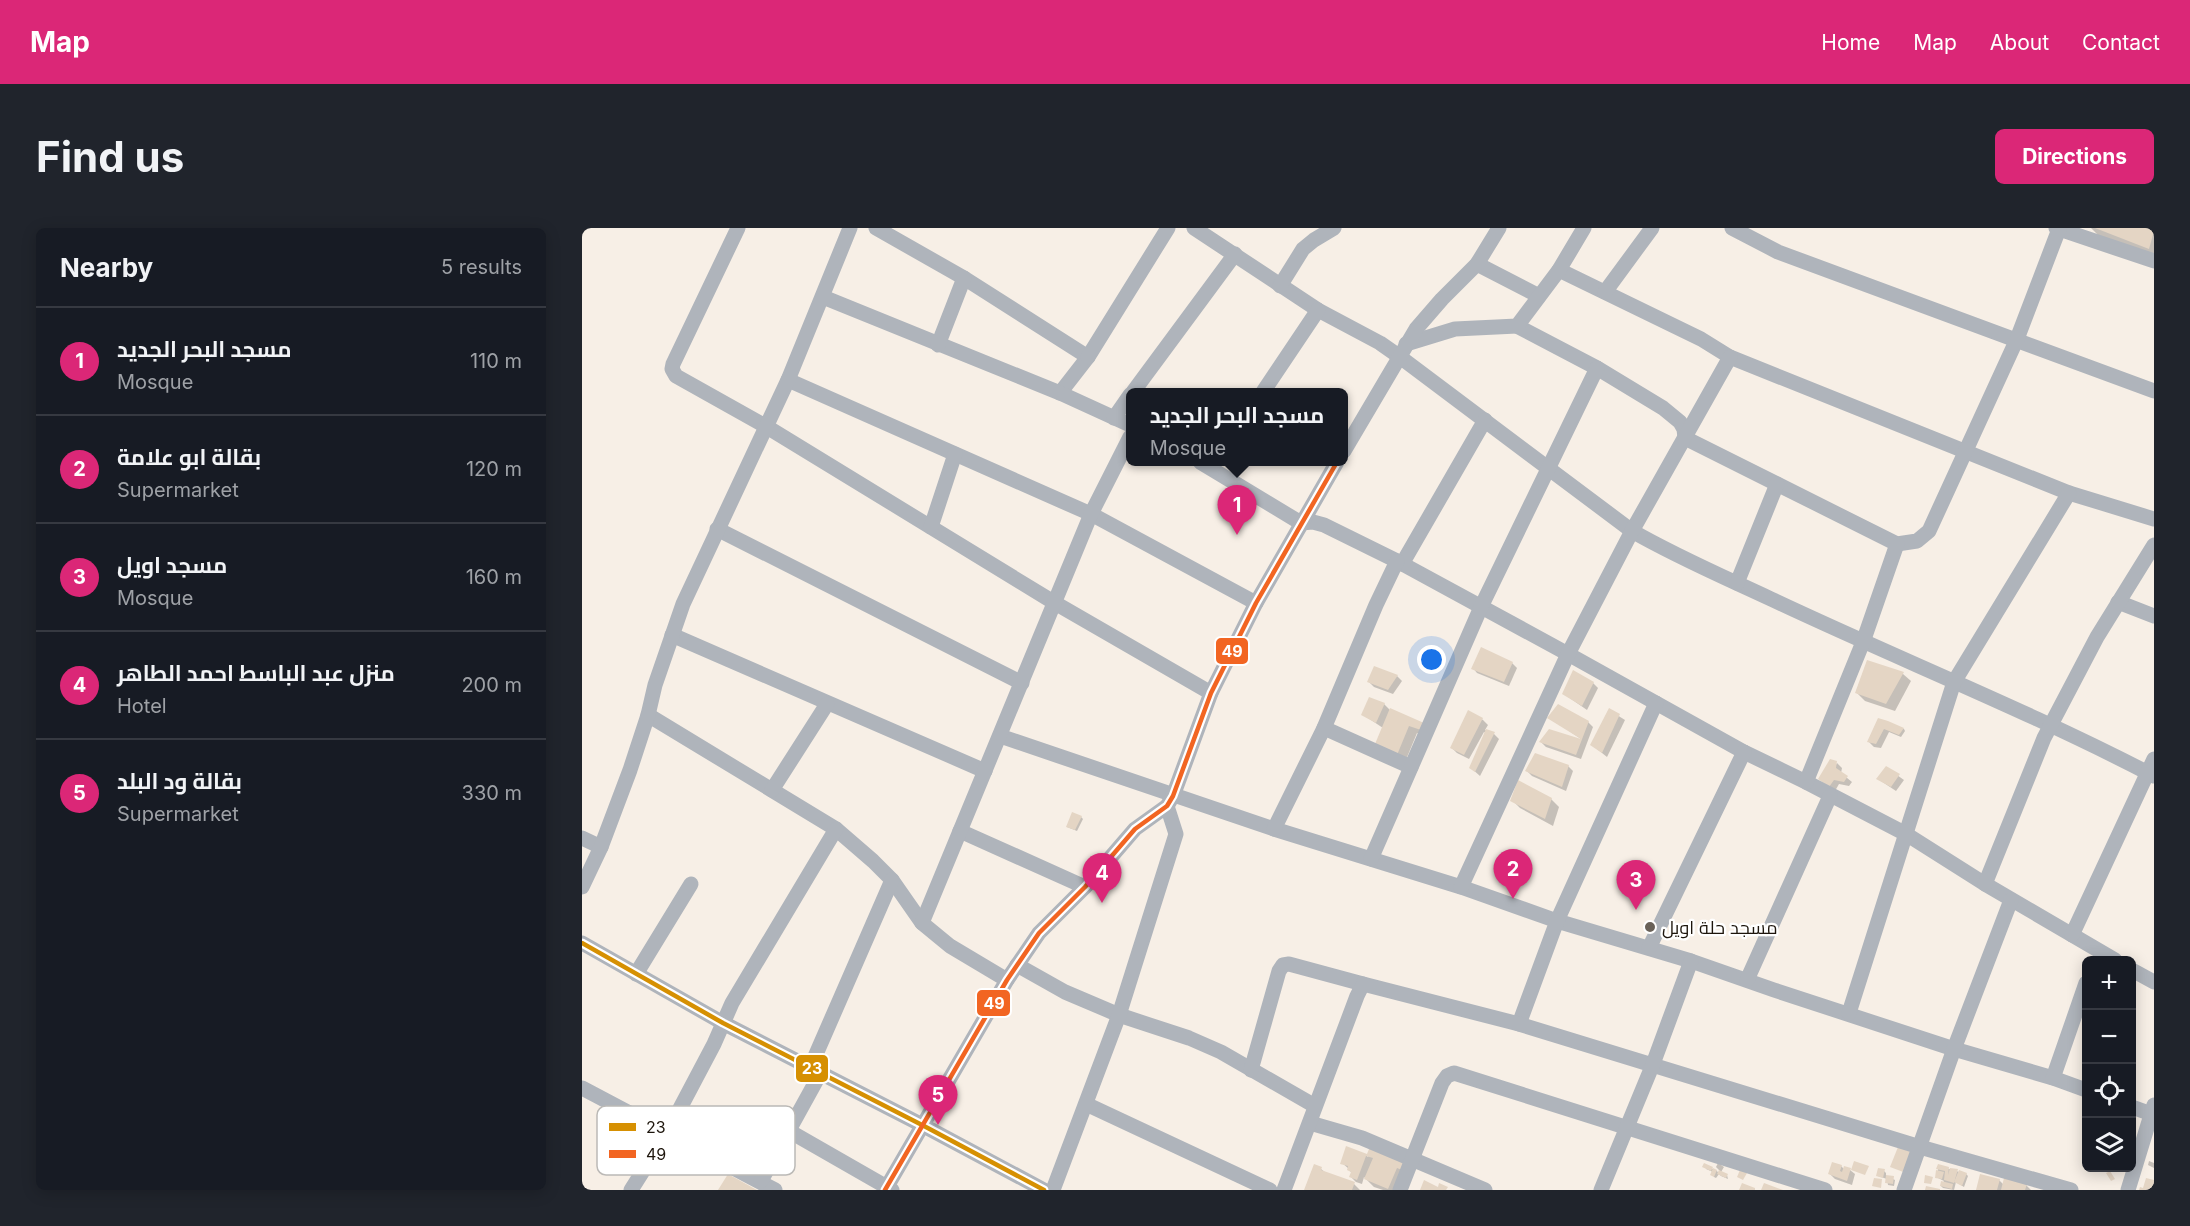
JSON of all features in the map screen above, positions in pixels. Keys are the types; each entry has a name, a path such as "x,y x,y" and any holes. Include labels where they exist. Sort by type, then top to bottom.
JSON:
{"street":[{"path":"738,228 672,369 673,373 767,427 1055,603 1211,693"},
{"path":"582,887 601,847 648,715 655,685 672,635 693,580 788,380 850,228"},
{"path":"876,228 963,278 1088,357"},
{"path":"1060,393 1088,357 1168,228"},
{"path":"1194,228 1318,310 1380,343 1403,350 1485,420 1550,471 1632,531 1667,551 1863,642 2152,769 2072,935"},
{"path":"1280,286 1303,249 1334,228"},
{"path":"1348,444 1403,350 1442,299 1477,264 1499,228"},
{"path":"1517,326 1559,270 1584,228"},
{"path":"1605,291 1652,228"},
{"path":"1732,228 1778,252 2154,391"},
{"path":"1684,438 1897,544 1917,541 1929,531 2017,339 2057,229 2154,261"},
{"path":"1136,388 1235,254"},
{"path":"1477,264 1539,297"},
{"path":"1559,270 1701,339 1730,357 2069,494 2154,519"},
{"path":"938,345 963,278"},
{"path":"823,297 1060,393 1126,423"},
{"path":"1266,388 1318,310"},
{"path":"1403,350 1455,329 1517,326 1598,368 1663,408 1680,422 1684,429 1684,438"},
{"path":"1461,887 1568,654 1632,531 1730,357"},
{"path":"1371,859 1481,607 1550,471 1598,368"},
{"path":"788,380 1091,514 1256,603"},
{"path":"1114,418 1126,402"},
{"path":"1274,830 1324,728 1376,605 1485,420"},
{"path":"922,923 1091,514 1126,447"},
{"path":"931,527 955,454"},
{"path":"1212,466 1300,523 1313,522 1324,525 1399,563 1744,752 1906,834 2011,900 2072,935 2096,956"},
{"path":"795,1135 888,1189 1007,980 1039,933 1085,887 1135,829 1170,801 1211,693 1256,603 1335,466"},
{"path":"1737,584 1777,484"},
{"path":"1849,1013 1954,682 2069,494"},
{"path":"717,529 1022,683"},
{"path":"1806,782 1863,642 1897,544"},
{"path":"1985,884 2044,738 2097,638 2154,545"},
{"path":"2118,602 2154,616"},
{"path":"672,635 985,771"},
{"path":"1519,1024 1557,921 1656,703"},
{"path":"772,790 827,704"},
{"path":"648,715 836,830 892,880 922,923 950,946 1007,980"},
{"path":"1324,728 1411,768"},
{"path":"1000,736 1170,801 1461,887 1557,921 1691,961 1954,1049 2082,1089"},
{"path":"1649,948 1744,752"},
{"path":"1747,980 1830,796"},
{"path":"1053,1190 1119,1015 1176,834 1170,801"},
{"path":"682,1106 732,1003 836,830"},
{"path":"960,831 1085,887"},
{"path":"582,838 601,847"},
{"path":"795,1117 892,880"},
{"path":"636,974 691,884"},
{"path":"1904,1190 1954,1049 2011,900"},
{"path":"582,944 723,1023 1044,1190"},
{"path":"1605,1189 1626,1126 1653,1064 1691,961"},
{"path":"1251,1070 1279,971 1283,965 1289,964 1519,1024 1920,1147 2071,1190"},
{"path":"1017,965 1065,993 1221,1052 1315,1106"},
{"path":"2136,972 2154,982"},
{"path":"1284,1190 1363,984"},
{"path":"2053,1078 2082,995"},
{"path":"1400,1190 1442,1083 1447,1076 1454,1073 1825,1190"},
{"path":"582,1089 615,1106"},
{"path":"1086,1104 1270,1190"},
{"path":"2128,1190 2153,1112 2136,1108"},
{"path":"1310,1123 1362,1138 1485,1190"},
{"path":"631,1190 641,1175"},
{"path":"749,1175 775,1190"},
{"path":"761,1181 764,1175"}],"building":[{"path":"2095,228 2154,228 2154,231 2149,249"},
{"path":"1481,647 1513,662 1504,682 1471,669"},
{"path":"1867,660 1904,672 1886,704 1855,693"},
{"path":"1374,666 1398,675 1388,690 1367,682"},
{"path":"1573,670 1594,682 1582,706 1562,694"},
{"path":"1369,697 1385,703 1376,723 1361,715"},
{"path":"1558,704 1589,721 1576,755 1539,742 1549,729 1581,739 1547,718"},
{"path":"1390,708 1424,723 1421,730 1409,726 1397,755 1375,744"},
{"path":"1609,708 1620,714 1602,753 1590,745"},
{"path":"1468,710 1483,718 1464,755 1450,748"},
{"path":"1878,718 1904,728 1899,735 1884,729 1876,744 1867,742"},
{"path":"1486,729 1495,732 1475,772 1469,768"},
{"path":"1535,753 1569,765 1562,787 1525,771"},
{"path":"1830,759 1837,761 1836,768 1848,776 1844,782 1834,780 1829,787 1818,779"},
{"path":"1886,766 1900,774 1891,787 1876,779"},
{"path":"1518,780 1552,798 1545,819 1510,801"},
{"path":"1072,812 1082,816 1075,830 1066,827"},
{"path":"1371,1144 1405,1162 1402,1170 1397,1168 1388,1189 1364,1179 1373,1158 1366,1156 1357,1180 1349,1177 1351,1172 1347,1170 1348,1166 1340,1164 1346,1146 1367,1154"},
{"path":"1898,1147 1914,1153 1906,1173 1890,1167"},
{"path":"1854,1161 1869,1166 1865,1175 1851,1170"},
{"path":"1832,1162 1842,1165 1840,1171 1842,1172 1844,1166 1851,1168 1847,1181 1828,1174"},
{"path":"1704,1163 1713,1167 1711,1171 1702,1167"},
{"path":"1314,1164 1322,1167 1321,1170 1355,1182 1352,1190 1304,1190"},
{"path":"1938,1164 1949,1167 1948,1175 1950,1168 1958,1169 1954,1183 1944,1180 1945,1171 1936,1169"},
{"path":"1713,1168 1717,1170 1714,1177 1710,1175"},
{"path":"1878,1168 1885,1169 1883,1178 1876,1176"},
{"path":"1719,1170 1728,1174 1726,1178 1717,1174"},
{"path":"1740,1170 1747,1173 1743,1180 1737,1177"},
{"path":"1936,1170 1944,1172 1942,1179 1935,1178"},
{"path":"1959,1170 1967,1173 1962,1186 1954,1182"},
{"path":"2111,1172 2115,1179 2111,1181 2106,1173"},
{"path":"1980,1174 2000,1179 1997,1190 1976,1190"},
{"path":"727,1175 730,1175 757,1190 718,1190"},
{"path":"1886,1175 1894,1176 1893,1184 1885,1183"},
{"path":"1925,1175 1933,1177 1931,1184 1924,1183"},
{"path":"1874,1178 1882,1179 1881,1188 1872,1186"},
{"path":"2004,1178 2027,1184 2025,1190 2001,1190"},
{"path":"2146,1178 2154,1180 2154,1190 2139,1190 2140,1187 2143,1188"},
{"path":"1424,1180 1438,1187 1439,1183 1448,1187 1446,1190 1420,1190"},
{"path":"1941,1181 1953,1184 1952,1189 1940,1186"},
{"path":"1742,1183 1755,1188 1755,1190 1739,1190"},
{"path":"1764,1183 1783,1190 1761,1190"},
{"path":"1926,1186 1940,1189 1940,1190 1925,1190"}],"transit line":[{"name":"49","path":"885,1190 1007,980 1039,933 1085,887 1135,829 1167,806 1173,796 1211,693 1256,603 1335,466"},
{"name":"23","path":"582,943 723,1023 1044,1190"}],"place":[{"name":"مسجد البحر الجديد","path":"1237,535"},
{"name":"بقالة ابو علامة","path":"1513,899"},
{"name":"منزل عبد الباسط احمد الطاهر","path":"1102,903"},
{"name":"مسجد اويل","path":"1636,910"},
{"name":"مسجد حلة اويل","path":"1650,927"},
{"name":"بقالة ود البلد","path":"938,1125"}]}
